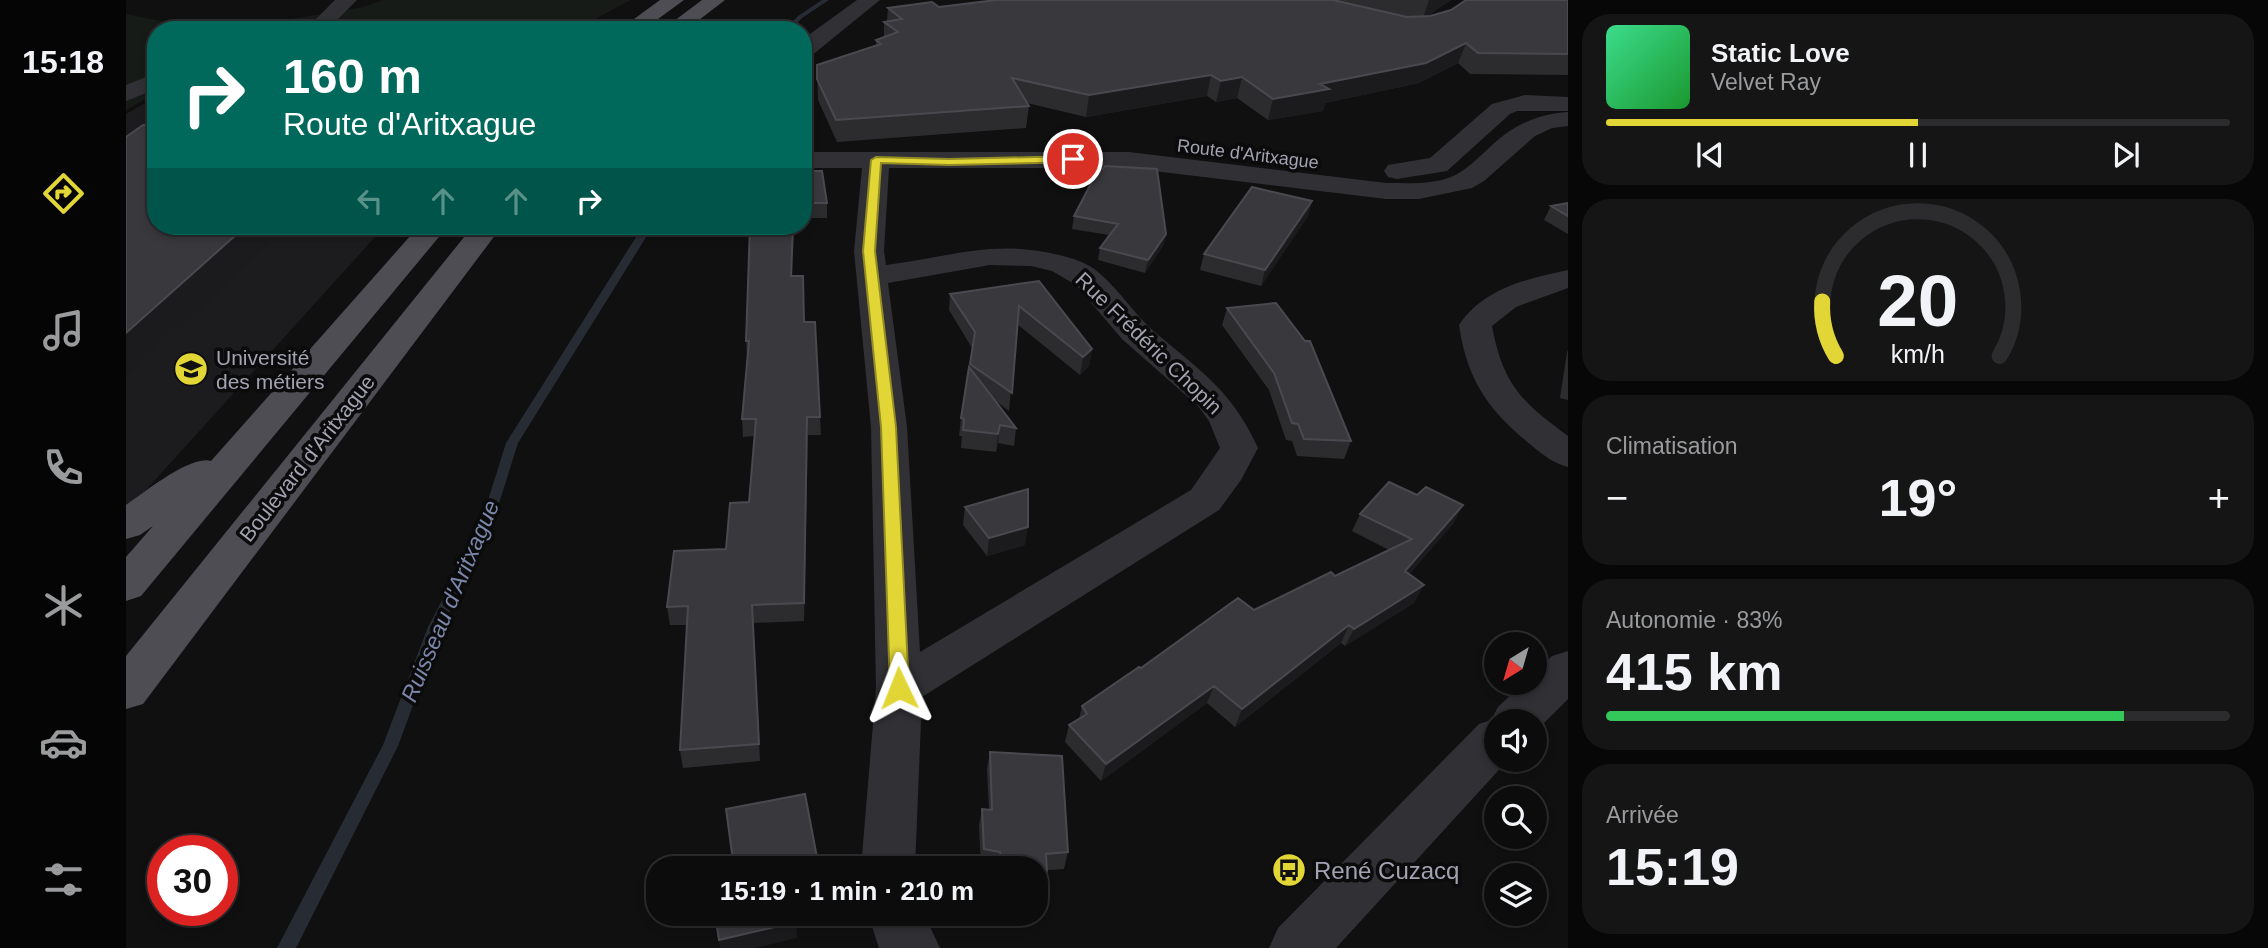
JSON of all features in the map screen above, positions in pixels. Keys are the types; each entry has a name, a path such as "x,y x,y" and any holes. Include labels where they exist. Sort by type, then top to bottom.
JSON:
{"main road":[{"path":"642,21 674,0"},
{"path":"685,21 715,0"},
{"path":"126,584 426,235"},
{"name":"Boulevard d'Aritxague","path":"126,690 481,235"},
{"path":"126,525 252,438"}],"street":[{"path":"325,21 347,0"},
{"path":"812,43 870,0"},
{"path":"126,94 147,84"},
{"name":"Route d'Aritxague","path":"891,160 937,150 1058,140 1116,140 1193,145 1392,171 1415,170 1438,165 1501,109 1511,104 1568,104"},
{"name":"Route d'Aritxague","path":"812,160 1129,160 1386,191 1418,191 1459,184 1475,175 1516,135 1531,126 1568,119"},
{"path":"889,856 899,688 889,427 869,251 891,160"},
{"name":"Rue Frédéric Chopin","path":"873,276 990,256 1032,257 1063,265 1087,278 1133,332 1211,398 1227,420 1239,448 1227,471 1205,500 899,688"},
{"path":"1568,279 1539,285 1513,295 1486,310 1475,325 1478,348 1488,377 1508,408 1568,455"},
{"path":"1527,709 1568,669"},
{"path":"1298,948 1484,752"},
{"path":"900,926 905,942 911,948"}],"shaded area":[{"path":"384,0 631,0 594,21 279,21 359,8"},
{"path":"126,14 161,21 147,21 147,98 126,110"},
{"name":"Université des métiers","path":"147,102 147,235 377,235 126,512 126,114"}],"building":[{"path":"996,0 1333,0 1407,17 1430,16 1451,10 1466,0 1568,0 1568,54 1478,53 1466,43 1426,63 1320,84 1329,89 1273,99 1242,77 1221,81 1211,75 1089,95 1012,78 1029,106 836,120 817,79 817,65 881,44 876,40 898,32 884,22 902,19 888,8 932,2 939,7"},
{"path":"143,125 147,125 147,235 236,235 126,333 126,137"},
{"path":"1105,166 1157,169 1166,234 1148,260 1100,248 1118,224 1074,216 1099,168 1103,169"},
{"path":"812,171 822,171 827,203 812,203"},
{"path":"1252,187 1312,201 1265,270 1204,254"},
{"path":"1568,203 1568,216 1551,206"},
{"path":"750,235 793,235 791,276 803,276 804,322 815,322 820,417 807,417 804,603 752,605 759,744 680,750 688,606 667,607 674,551 726,549 730,503 749,502 756,419 742,419 749,341 746,341"},
{"path":"1039,281 1092,349 1083,357 1019,306 1012,393 970,364 975,332 950,294"},
{"path":"1276,303 1305,341 1310,341 1351,441 1304,439 1298,424 1292,423 1274,373 1227,308"},
{"path":"969,367 1016,428 1000,425 998,434 963,430 964,419 961,418"},
{"path":"1389,482 1417,495 1426,487 1463,505 1405,571 1424,585 1354,629 1349,625 1242,709 1214,686 1106,764 1069,725 1087,714 1082,706 1141,668 1238,598 1254,610 1331,572 1335,576 1412,539 1360,514"},
{"path":"1028,489 1028,527 989,538 965,507"},
{"path":"990,752 1062,756 1068,852 1046,856 1000,856 1000,852 984,849 982,809 992,810"},
{"path":"805,794 817,856 732,856 726,809"},
{"path":"717,926 779,926 719,940"}],"waterway":[{"name":"Ruisseau d'Aritxague","path":"796,21 826,0"},
{"name":"Ruisseau d'Aritxague","path":"286,948 390,746 435,627 485,529 512,443 642,235"}],"place":[{"name":"Université des métiers","path":"191,369"},
{"name":"René Cuzacq","path":"1289,870"}],"route":[{"path":"899,688 889,427 869,251 876,160 949,162 1073,159"}]}
